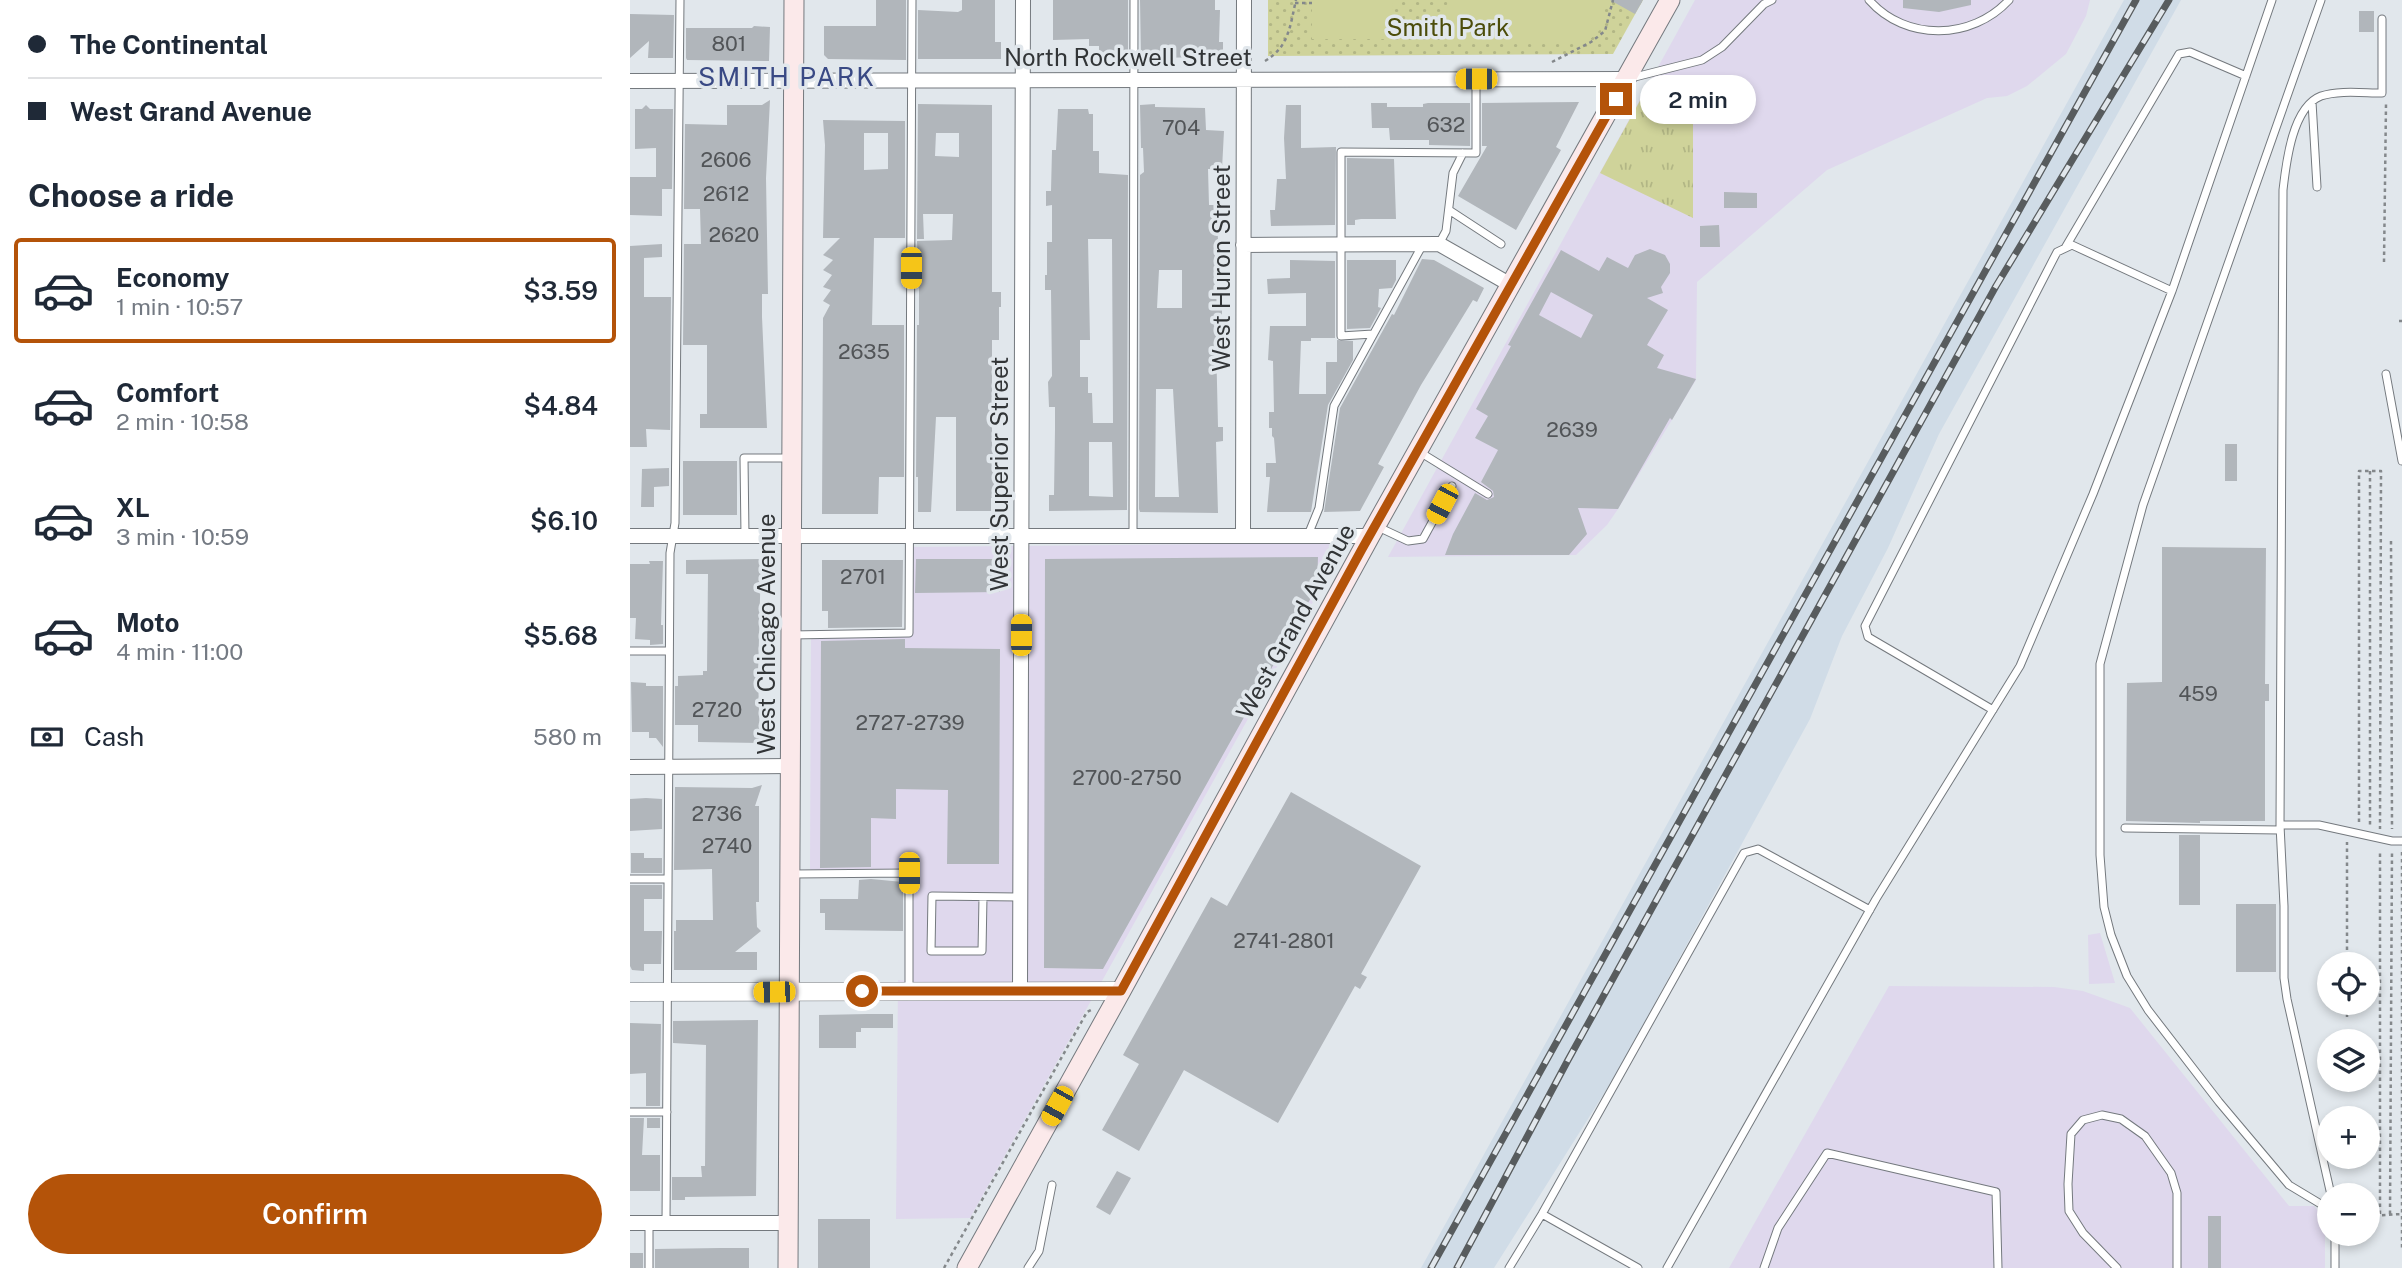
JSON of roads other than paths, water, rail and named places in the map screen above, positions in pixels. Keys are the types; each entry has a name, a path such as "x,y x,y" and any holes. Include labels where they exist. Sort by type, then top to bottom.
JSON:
{"main road":[{"name":"West Chicago Avenue","path":"788,1268 794,0"},
{"name":"West Grand Avenue","path":"967,1268 1373,531 1670,0"}],"street":[{"name":"West Superior Street","path":"1020,990 1023,0"},
{"name":"West Huron Street","path":"1243,536 1244,0"},
{"name":"North Rockwell Street","path":"630,81 1627,79"},
{"path":"1243,245 1439,244 1511,285"},
{"path":"630,536 1307,536 1373,531"},
{"path":"630,767 790,766"},
{"path":"630,992 1121,991"},
{"path":"630,1223 788,1223"}],"lane":[{"path":"666,1223 670,552 675,519 680,0"},
{"path":"790,635 909,633 912,0"},
{"path":"1133,536 1134,0"},
{"path":"1627,79 1702,60 1722,47 1764,4 1772,0"},
{"path":"1869,0 1876,9 1899,23 1925,31 1951,31 1977,24 2000,10 2009,0"},
{"path":"1667,1268 1870,910 2020,666 2093,494 2172,291 2272,0"},
{"path":"2317,1202 2288,1185 2211,1092 2148,1010 2127,976 2111,935 2104,907 2100,816 2100,664 2143,505 2321,0"},
{"path":"2328,1183 2284,978 2280,827 2283,190 2296,126 2301,113 2312,102 2329,95 2382,93 2382,19"},
{"path":"2064,248 2179,54 2190,52 2246,76"},
{"path":"1373,334 1340,336 1341,152 1476,153 1476,79"},
{"path":"2312,102 2317,187"},
{"path":"1439,244 1446,231 1452,173 1463,153"},
{"path":"1449,210 1502,244"},
{"path":"1307,536 1319,508 1334,406 1423,243"},
{"path":"1993,710 1868,637 1865,626 2057,252 2071,245 2172,291"},
{"path":"2386,374 2402,461"},
{"path":"1418,450 1488,494"},
{"path":"745,536 744,458 792,458"},
{"path":"1373,531 1408,541 1423,539 1452,486"},
{"path":"630,651 669,651"},
{"path":"2124,828 2319,825 2402,841"},
{"path":"1509,1268 1542,1214 1744,853 1758,849 1870,910"},
{"path":"789,874 909,873 909,991"},
{"path":"630,879 668,879"},
{"path":"983,897 982,951 931,951 932,896 1021,897"},
{"path":"630,1112 667,1112"},
{"path":"2117,1268 2083,1233 2069,1211 2071,1134 2083,1120 2102,1115 2121,1119 2145,1136 2171,1173 2176,1193 2177,1268"},
{"path":"1764,1268 1779,1228 1827,1153 1996,1192 1998,1268"},
{"path":"1028,1268 1039,1251 1052,1185"},
{"path":"1542,1214 1638,1268"},
{"path":"649,1223 649,1268"},
{"path":"2335,1246 2335,1268"}],"railway":[{"path":"1431,1268 2136,0"},
{"path":"1457,1268 1568,1060 1996,286 2169,0"}],"district":[{"name":"SMITH PARK","path":"787,76"}],"park label":[{"name":"Smith Park","path":"1448,27"}]}
